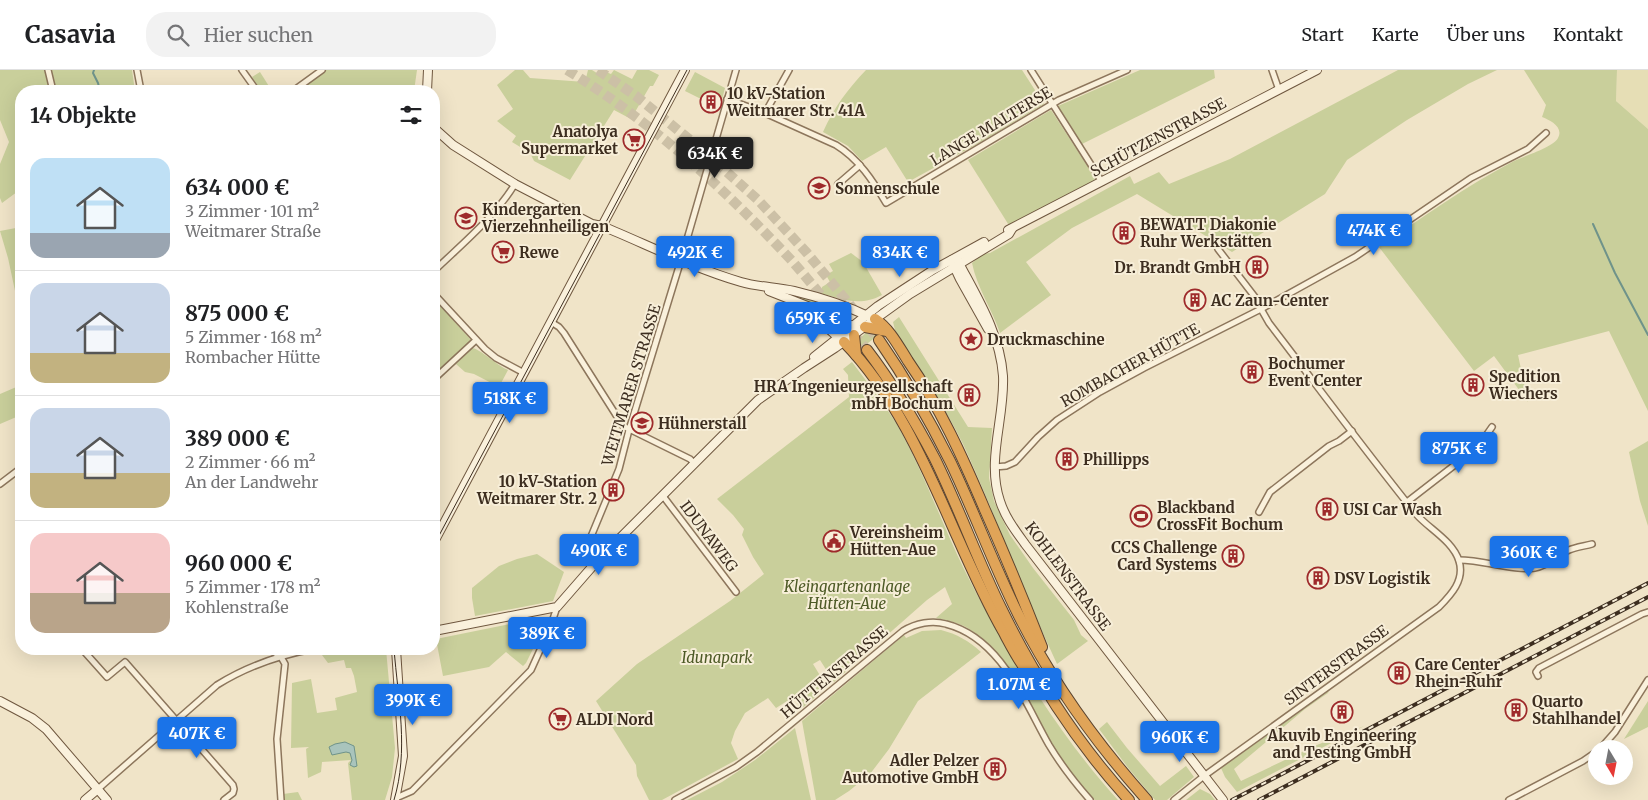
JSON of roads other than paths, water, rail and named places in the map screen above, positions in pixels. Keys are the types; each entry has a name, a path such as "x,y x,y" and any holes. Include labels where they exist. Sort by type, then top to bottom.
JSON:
{"highway":[{"path":"871,317 882,324 927,390 968,470 1005,553 1052,676"},
{"path":"865,327 887,331"},
{"path":"854,330 856,355"},
{"path":"841,340 856,355 883,392 915,446 977,582 1006,636 1024,667 1053,701"},
{"path":"879,340 914,394 933,428 1018,614 1052,676 1102,748 1147,800"},
{"path":"867,350 892,385 934,458 1000,607 1027,659 1053,701 1092,755 1129,800"}],"street":[{"path":"48,70 52,85"},
{"path":"137,70 140,85"},
{"path":"242,70 253,85"},
{"path":"301,85 322,70"},
{"path":"427,85 428,70"},
{"path":"440,531 684,70"},
{"name":"WEITMARER STRASSE","path":"602,556 592,545 590,539 619,469 736,70"},
{"path":"765,113 789,70"},
{"path":"1031,70 1102,182"},
{"name":"LANGE MALTERSE","path":"728,100 765,113 846,151 860,165 886,203 1052,104 1127,70"},
{"path":"1272,70 1279,90"},
{"name":"SCHÜTZENSTRASSE","path":"871,317 910,294 1007,230 1317,70"},
{"path":"440,133 453,145 515,184 592,224 602,226 728,278 796,301 854,330 865,327 871,317"},
{"name":"ROMBACHER HÜTTE","path":"995,467 1006,466 1015,462 1057,420 1100,392 1261,309 1356,257 1471,178 1528,149 1546,133"},
{"path":"838,184 860,165"},
{"path":"440,265 486,221 515,184"},
{"path":"1380,231 1384,237"},
{"path":"1218,249 1258,301 1269,323 1420,519 1452,548 1459,560 1472,560 1524,569 1535,568 1546,564 1569,550 1592,544"},
{"name":"KOHLENSTRASSE","path":"955,263 982,305 992,328 991,332 999,352 1003,393 995,467 1000,501 1013,527 1223,800"},
{"path":"753,285 794,291 871,317"},
{"path":"440,301 476,340 496,358 524,373"},
{"path":"796,301 818,317 841,340"},
{"path":"849,308 853,317 854,330"},
{"path":"396,799 413,790 531,670 558,606 602,556 748,408 871,317"},
{"path":"551,322 564,333 623,426 690,459 694,463"},
{"path":"440,373 476,340"},
{"path":"1407,502 1478,446 1492,427"},
{"path":"1259,512 1270,492 1329,446 1352,431"},
{"path":"0,484 15,473"},
{"name":"IDUNAWEG","path":"663,496 736,592"},
{"name":"SINTERSTRASSE","path":"1204,776 1439,607 1456,588 1460,574 1459,560"},
{"path":"440,630 558,606"},
{"path":"1538,676 1536,672 1539,668 1648,612"},
{"name":"HÜTTENSTRASSE","path":"675,800 736,767 757,752 903,631 913,626 934,622 955,626 972,635 998,660 1020,692 1060,762 1090,800"},
{"path":"87,655 107,677 125,662 233,785 233,793 224,800"},
{"path":"278,655 285,664 277,739 281,800"},
{"path":"85,800 207,692 226,679 289,655"},
{"path":"396,655 403,750 402,771 396,799"},
{"path":"1608,740 1648,680"},
{"path":"0,701 32,718 46,729 107,800"},
{"path":"1509,800 1588,758"},
{"path":"1174,800 1204,776"}],"water":[{"path":"345,742 354,746 357,766 350,765 352,760 350,753 332,755 329,747"}],"waterway":[{"path":"94,70 93,73 98,85"},
{"path":"1593,224 1615,273 1648,335"}],"tunnel":[{"path":"567,70 628,111 658,134 714,183 793,262 867,350"},
{"path":"598,70 636,96 700,148 758,200 807,253 879,340"}],"tram line":[{"path":"440,534 687,70"},
{"path":"394,800 401,763 402,744 395,655"}],"railway":[{"path":"1232,800 1648,583"},
{"path":"1259,800 1648,597"}],"place":[{"name":"10 kV-Station Weitmarer Str. 41A","path":"711,102"},
{"name":"Anatolya Supermarket","path":"634,140"},
{"name":"Sonnenschule","path":"819,188"},
{"name":"Kindergarten Vierzehnheiligen","path":"466,218"},
{"name":"BEWATT Diakonie Ruhr Werkstätten","path":"1124,233"},
{"name":"Rewe","path":"503,252"},
{"name":"Dr. Brandt GmbH","path":"1257,267"},
{"name":"AC Zaun-Center","path":"1195,300"},
{"name":"Druckmaschine","path":"971,339"},
{"name":"Bochumer Event Center","path":"1252,372"},
{"name":"Spedition Wiechers","path":"1473,385"},
{"name":"HRA Ingenieurgesellschaft mbH Bochum","path":"969,395"},
{"name":"Hühnerstall","path":"642,423"},
{"name":"Phillipps","path":"1067,459"},
{"name":"10 kV-Station Weitmarer Str. 2","path":"613,490"},
{"name":"USI Car Wash","path":"1327,509"},
{"name":"Blackband CrossFit Bochum","path":"1141,516"},
{"name":"Vereinsheim Hütten-Aue","path":"834,541"},
{"name":"CCS Challenge Card Systems","path":"1233,556"},
{"name":"DSV Logistik","path":"1318,578"},
{"name":"Care Center Rhein-Ruhr","path":"1399,673"},
{"name":"Quarto Stahlhandel","path":"1516,710"},
{"name":"Akuvib Engineering and Testing GmbH","path":"1342,712"},
{"name":"ALDI Nord","path":"560,719"},
{"name":"Adler Pelzer Automotive GmbH","path":"995,769"}],"park label":[{"name":"Kleingartenanlage Hütten-Aue","path":"847,594"},
{"name":"Idunapark","path":"717,657"}]}
